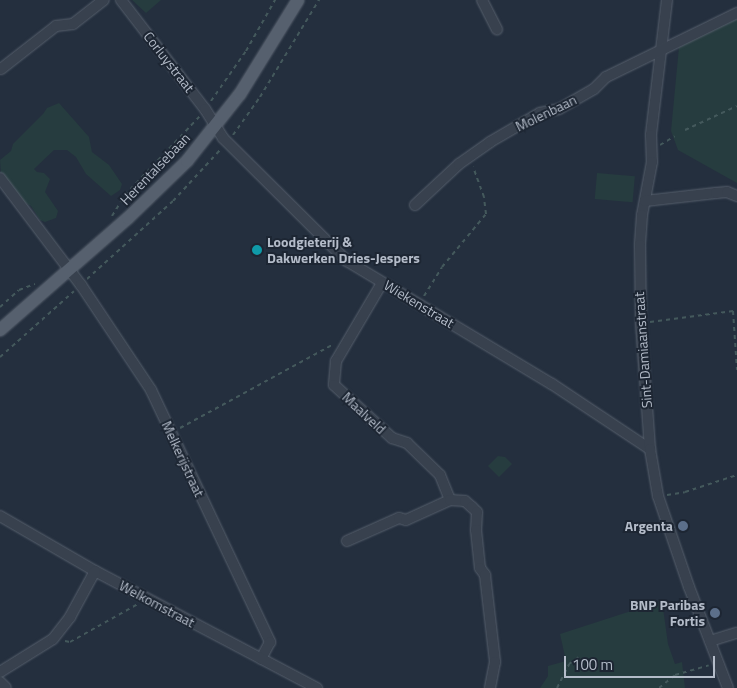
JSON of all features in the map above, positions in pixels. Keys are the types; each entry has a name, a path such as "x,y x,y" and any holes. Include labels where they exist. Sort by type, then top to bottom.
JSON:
{"main road":[{"name":"Herentalsebaan","path":"0,330 158,191 187,161 215,126 260,63 298,0"}],"street":[{"path":"1,69 56,26 73,24 104,0"},
{"name":"Corluystraat","path":"120,0 205,110 215,126"},
{"path":"482,0 497,29"},
{"name":"Sint-Damiaanstraat","path":"667,0 651,150 652,162 642,215 639,266 650,449 658,496 728,688"},
{"name":"Molenbaan","path":"415,205 467,158 540,113 559,108 594,89 606,77 737,13"},
{"name":"Wiekenstraat","path":"215,126 223,138 347,261 552,384 650,449"},
{"name":"Melkerijstraat","path":"0,178 81,284 151,390 270,642 261,659"},
{"path":"645,201 728,192 737,196"},
{"name":"Maalveld","path":"382,283 336,360 334,385 392,438 407,443 440,475 450,500"},
{"path":"347,541 399,518 406,520 450,500 465,501 477,512 480,568 485,575 495,662 490,688"},
{"name":"Welkomstraat","path":"0,516 95,571 317,688"},
{"path":"0,672 53,639 70,617 95,571"},
{"path":"710,642 737,633"},
{"path":"0,682 6,688"}],"path":[{"path":"110,220 125,196 205,110 246,51 275,0"},
{"path":"686,130 737,106"},
{"path":"651,150 675,136"},
{"path":"419,304 442,267 486,214 476,173 467,158"},
{"path":"0,306 19,290 38,282"},
{"path":"0,356 81,284"},
{"path":"641,323 733,311 737,370"},
{"path":"171,433 350,335"},
{"path":"658,496 685,492 737,476"},
{"path":"53,639 70,642 147,599"},
{"path":"558,688 569,664 579,656"},
{"path":"659,688 675,675 718,663"}],"green space":[{"path":"132,0 161,0 146,13"},
{"path":"737,19 737,183 678,150 671,131 679,47"},
{"path":"59,103 89,137 92,152 109,165 122,184 120,190 111,196 86,174 76,157 67,150 54,150 34,169 37,172 44,173 50,179 45,192 58,211 56,218 45,222 40,220 31,206 24,202 1,175 0,160 11,151 13,144 47,108"},
{"path":"597,173 635,176 633,202 595,199"},
{"path":"498,456 505,457 512,464 499,477 488,466"},
{"path":"662,601 668,644 675,664 682,662 685,688 540,688 548,676 548,666 566,661 560,634"}],"place":[{"name":"Loodgieterij & Dakwerken Dries-Jespers","path":"257,250"},
{"name":"Argenta","path":"683,526"},
{"name":"BNP Paribas Fortis","path":"715,613"}]}
